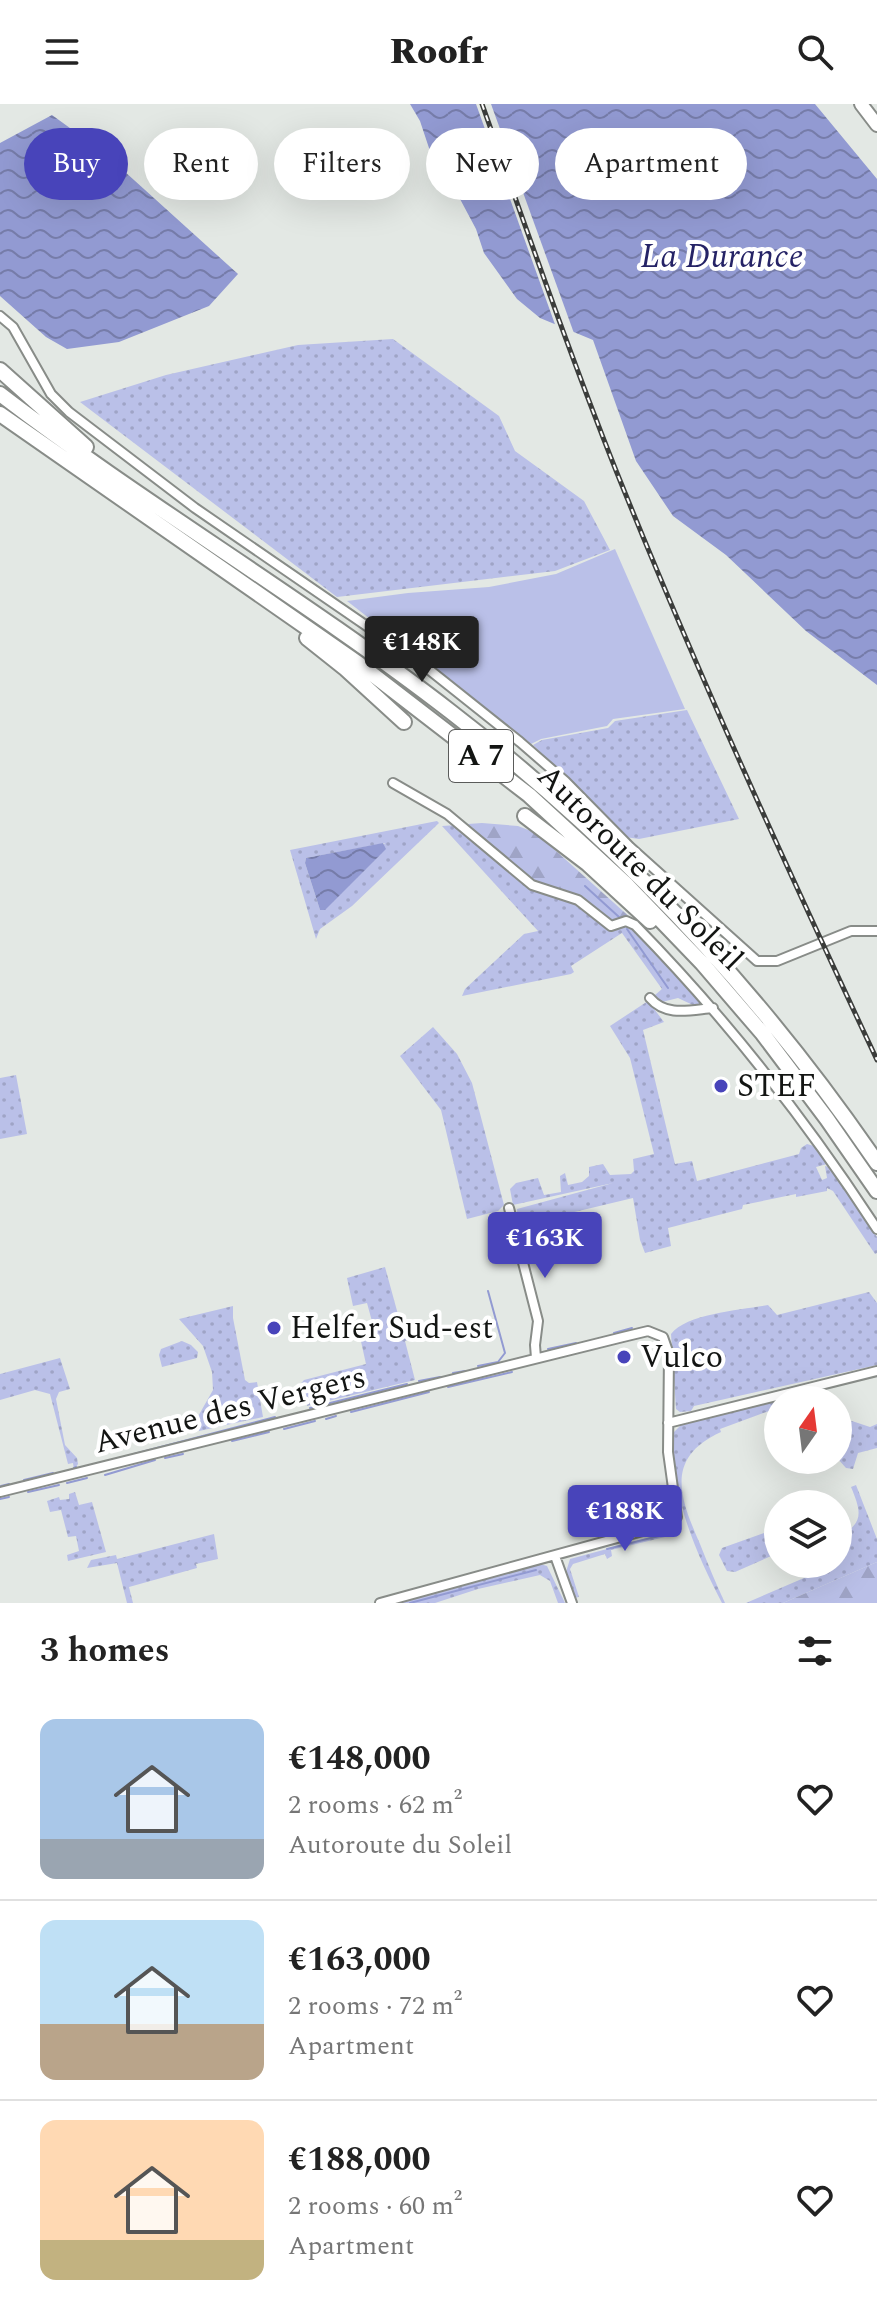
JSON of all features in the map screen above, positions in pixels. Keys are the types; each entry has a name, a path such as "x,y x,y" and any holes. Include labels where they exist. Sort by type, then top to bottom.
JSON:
{"highway":[{"path":"0,370 65,427 114,476"},
{"name":"Autoroute du Soleil","path":"0,394 383,662 481,736 591,829 664,900 788,1039 877,1163"},
{"name":"Autoroute du Soleil","path":"0,414 371,673 529,795 638,895 702,963 763,1034 877,1191"},
{"path":"233,577 346,669 404,722"},
{"path":"525,816 588,864 646,917 740,1016 763,1034"}],"main road":[{"path":"861,104 877,125"}],"street":[{"path":"0,316 13,327 51,394 69,412 195,508 422,664 495,722 565,781 630,847 757,961 777,961 851,931 877,931"},
{"path":"393,783 447,814 532,885 578,900 611,926 630,922 713,1008 810,1130 877,1229"},
{"path":"650,998 658,1008 679,1011 713,1008"},
{"path":"509,1208 538,1321 536,1358"},
{"name":"Avenue des Vergers","path":"0,1492 648,1331 658,1334 666,1342 669,1354 668,1423"},
{"path":"380,1603 672,1523 677,1517 671,1480 668,1423 877,1371"},
{"path":"555,1556 572,1603"}],"green space":[{"path":"393,339 499,416 515,451 584,501 610,550 555,571 337,597 80,402 166,375 298,345"},
{"path":"615,549 685,709 613,719 607,726 541,739 531,744 347,601 489,587 556,574"},
{"path":"687,710 739,819 639,839 625,837 533,745 542,740 608,728 615,721"},
{"path":"439,823 352,906 320,929 316,939 290,850","holes":["385,843 320,910 306,858"]},
{"path":"468,824 518,826 536,833 633,920 625,918 613,923 535,883"},
{"path":"457,825 577,902 605,927 632,926 705,1004 695,1006 678,998 662,1002 655,995 662,989 622,933 571,966 574,972 571,974 462,996 465,989 524,934 538,931 442,826"},
{"path":"648,1001 664,1022 643,1030 675,1164 692,1161 697,1181 799,1154 807,1144 814,1146 827,1164 816,1167 822,1180 827,1178 825,1166 829,1167 877,1237 877,1253 833,1191 827,1188 827,1191 743,1205 742,1209 668,1228 671,1246 645,1253 633,1198 520,1225 517,1209 613,1183 513,1205 510,1189 516,1183 538,1178 544,1195 561,1192 560,1176 565,1173 568,1185 582,1182 589,1176 589,1167 603,1164 610,1175 631,1174 634,1171 633,1159 654,1154 630,1058 610,1026"},
{"path":"433,1027 457,1054 472,1083 504,1205 498,1211 467,1219 441,1110 400,1056"},
{"path":"16,1075 27,1134 0,1139 0,1078"},
{"path":"385,1267 402,1329 414,1327 415,1338 405,1341 415,1380 307,1406 306,1402 300,1402 296,1389 304,1380 366,1364 358,1328 373,1325 367,1303 353,1306 347,1278"},
{"path":"869,1292 877,1303 877,1365 783,1386 764,1386 764,1390 694,1406 691,1411 680,1412 676,1409 671,1334 689,1321 731,1311 768,1305 777,1315"},
{"path":"233,1306 245,1380 257,1382 263,1417 199,1431 196,1420 213,1390 212,1372 203,1346 179,1319"},
{"path":"182,1341 198,1352 197,1358 162,1367 161,1349"},
{"path":"60,1358 70,1389 59,1392 56,1399 65,1445 77,1458 78,1464 74,1470 73,1463 68,1464 50,1394 35,1390 0,1400 0,1374"},
{"path":"764,1404 764,1413 720,1429 721,1432 703,1442 684,1467 683,1495 687,1511 725,1603 722,1603 693,1542 680,1499 674,1432 681,1425"},
{"path":"852,1421 870,1427 877,1424 877,1448 858,1453 853,1469"},
{"path":"856,1485 877,1539 877,1562 852,1573 852,1528 857,1522 858,1510 851,1487"},
{"path":"75,1492 79,1505 92,1502 106,1552 68,1561 67,1555 79,1551 76,1536 68,1537 61,1510 50,1512 47,1501 59,1497 60,1500 69,1499 69,1494"},
{"path":"666,1533 665,1537 611,1550 612,1556 607,1559 605,1554 573,1564 570,1569 579,1597 574,1598 566,1572 570,1559"},
{"path":"764,1533 764,1559 735,1572 727,1571 719,1555 722,1548"},
{"path":"214,1534 218,1559 129,1587 133,1603 127,1603 117,1563 87,1568 91,1560 116,1555 117,1559"},
{"path":"877,1562 877,1603 783,1603 840,1578 852,1578 852,1573"},
{"path":"540,1564 547,1566 565,1603 558,1603 550,1581 540,1575 478,1589 435,1603 397,1603 421,1594"},
{"path":"804,1578 840,1578 783,1603 746,1603"}],"water":[{"name":"La Durance","path":"410,104 815,104 877,179 877,685 806,631 726,555 673,516 636,461 593,340 540,318 517,299 484,253 476,229 461,200 539,200 539,128 426,128 426,139"},
{"path":"52,115 70,128 28,128"},
{"path":"24,130 24,200 128,200 128,175 144,189 144,200 156,200 238,274 209,306 119,342 67,349 46,337 0,296 0,143"},
{"path":"383,843 386,849 325,910 320,910 306,858"}],"pier":[{"path":"476,104 491,104 500,128 485,128"},
{"path":"510,200 526,200 575,336 557,330"}],"waterway":[{"path":"585,886 619,917"},
{"path":"627,929 668,988"},
{"path":"478,1366 498,1362 505,1353 488,1291"},
{"path":"614,1333 632,1328"},
{"path":"548,1349 576,1343"},
{"path":"453,1373 465,1371"},
{"path":"448,1387 512,1372"},
{"path":"419,1381 440,1377"},
{"path":"310,1408 407,1384"},
{"path":"351,1412 429,1392"},
{"path":"326,1419 336,1416"},
{"path":"134,1454 275,1417"},
{"path":"284,1429 315,1421"},
{"path":"232,1441 269,1432"},
{"path":"165,1458 183,1454"},
{"path":"105,1475 155,1460"},
{"path":"24,1480 53,1473"},
{"path":"67,1483 87,1478"},
{"path":"1,1486 9,1484"},
{"path":"28,1492 59,1485"},
{"path":"0,1499 9,1497"},
{"path":"607,1549 663,1535"},
{"path":"410,1603 536,1570"}],"railway":[{"path":"482,104 582,382 647,547 743,768 877,1060"}],"place":[{"name":"STEF","path":"721,1086"},
{"name":"Helfer Sud-est","path":"274,1328"},
{"name":"Vulco","path":"624,1357"}]}
